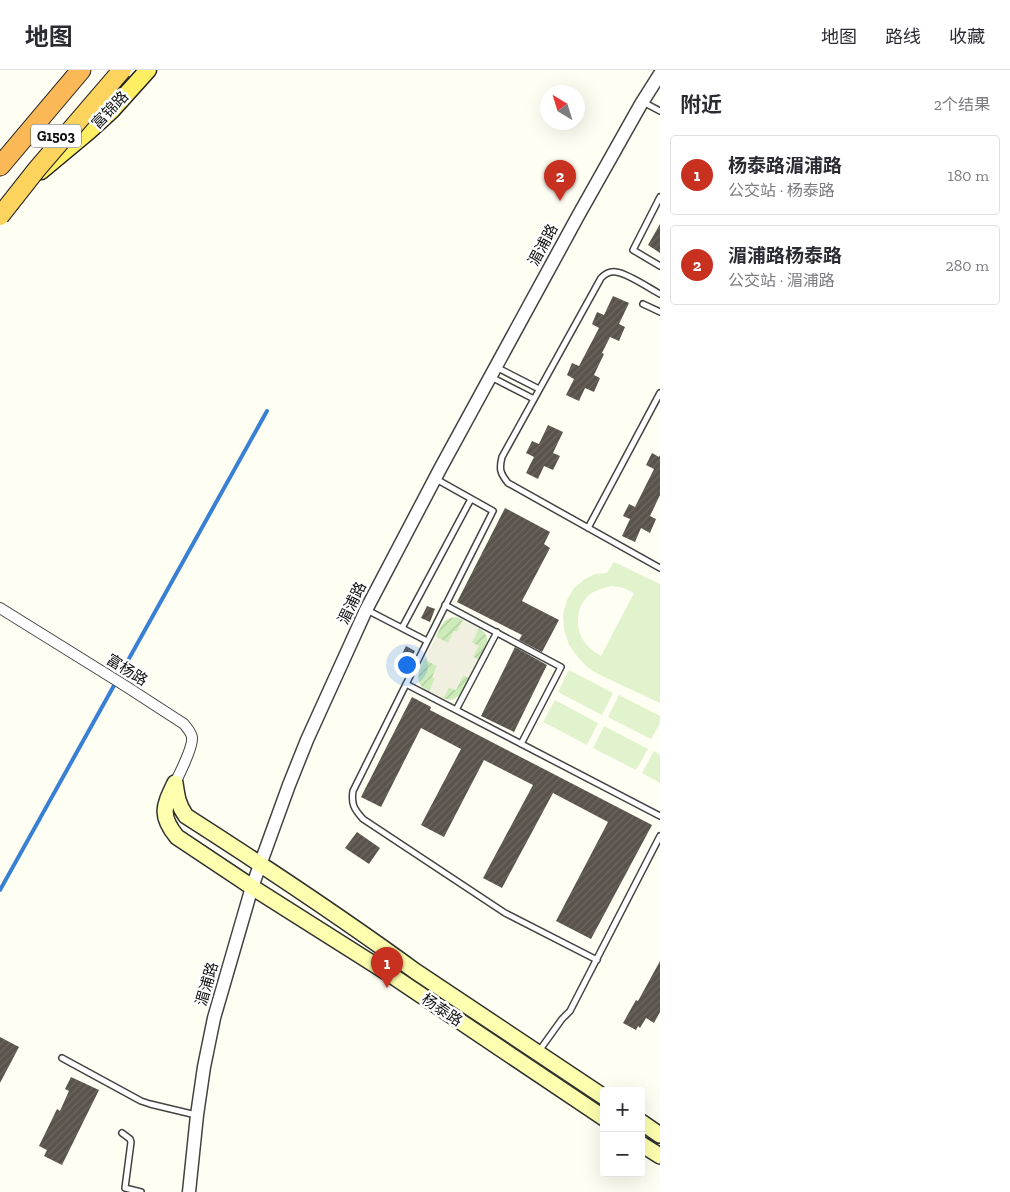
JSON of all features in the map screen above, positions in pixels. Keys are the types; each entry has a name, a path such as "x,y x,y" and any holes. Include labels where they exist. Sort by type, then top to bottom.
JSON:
{"highway":[{"name":"G1503","path":"0,166 81,70"},
{"name":"G1503","path":"0,203 112,70"},
{"path":"0,216 37,169 122,70"}],"main road":[{"name":"富锦路","path":"0,203 89,132 148,70"},
{"name":"杨泰路","path":"176,783 177,799 186,816 600,1094"},
{"name":"杨泰路","path":"176,783 167,799 165,813 169,827 177,837 394,977 600,1115"},
{"path":"645,1125 660,1135"},
{"path":"645,1147 660,1156"}],"street":[{"name":"湄浦路","path":"189,1192 197,1115 214,1018 252,887 288,785 366,610 578,216 660,74"},
{"name":"富杨路","path":"0,608 184,724 191,733 192,739 176,783"}],"lane":[{"path":"643,102 660,111"},
{"path":"660,197 633,250 660,266"},
{"path":"660,294 624,274 614,271 605,274 601,278 502,457 500,466 502,476 508,483 660,568"},
{"path":"643,304 660,312"},
{"path":"493,372 539,389"},
{"path":"493,372 534,399"},
{"path":"588,528 660,393"},
{"path":"435,479 494,511 353,791 352,801 356,811 363,818 505,913 596,960"},
{"path":"402,628 470,499"},
{"path":"445,605 561,667 521,744"},
{"path":"366,610 427,641"},
{"path":"456,710 497,632"},
{"path":"406,684 660,816"},
{"path":"538,1053 562,1019 570,1011 660,836"},
{"path":"62,1058 150,1104 197,1115"},
{"path":"122,1133 130,1138 131,1142 125,1188 141,1192"}],"green space":[{"path":"614,562 660,584 660,703 587,667 569,645 564,629 563,614 567,600 574,588 585,579 595,574 607,573","holes":["612,586 624,588 634,593 601,656 582,639 578,627 580,608 587,597 596,591"]},
{"path":"457,617 463,620 457,632 454,631 448,643 436,637 445,621"},
{"path":"479,628 486,635 487,643 479,660 473,657 472,642"},
{"path":"424,659 437,666 435,679 429,692 421,685 418,677"},
{"path":"569,670 613,693 602,715 558,692"},
{"path":"463,675 469,678 460,695 448,700 443,698 449,687 456,690"},
{"path":"619,695 660,716 660,723 651,739 608,717"},
{"path":"555,700 598,723 587,745 543,722"},
{"path":"604,726 648,749 636,770 593,748"},
{"path":"654,751 660,755 660,783 642,773"}],"shaded area":[{"path":"463,620 479,628 472,642 479,646 473,657 479,660 469,678 463,675 455,690 449,687 443,698 429,692 435,679 432,677 437,666 424,659 436,637 448,643 454,631 457,632"}],"building":[{"path":"660,224 660,253 648,245"},
{"path":"613,296 629,303 619,324 625,327 619,341 610,337 602,353 604,354 594,375 600,378 594,392 585,388 579,401 566,395 574,379 567,375 572,363 579,366 599,328 592,324 597,312 604,315"},
{"path":"548,425 563,432 553,453 560,456 553,470 544,466 538,479 526,473 534,457 526,453 532,441 539,444"},
{"path":"652,453 659,457 660,455 660,495 650,516 656,519 650,533 641,528 635,542 622,536 630,519 623,516 629,504 635,507 654,469 646,465"},
{"path":"505,508 550,532 544,544 550,548 522,601 559,620 542,652 519,640 522,635 457,602"},
{"path":"427,606 435,609 430,622 421,618"},
{"path":"406,646 415,651 406,669 397,664"},
{"path":"515,647 547,665 514,732 481,716"},
{"path":"412,697 431,707 430,710 652,825 591,939 556,921 608,822 553,793 502,888 483,878 533,785 484,760 444,837 421,825 461,749 421,728 381,807 361,797"},
{"path":"357,832 380,848 369,864 345,848"},
{"path":"660,961 660,1012 654,1023 646,1018 640,1028 638,1026 636,1030 623,1023 636,1000 638,1001"},
{"path":"0,1037 19,1047 0,1083"},
{"path":"71,1077 99,1090 62,1165 44,1156 47,1150 39,1146 57,1109 60,1111 69,1091 65,1089"}],"waterway":[{"path":"0,890 267,411"}],"place":[{"name":"湄浦路杨泰路","path":"560,201"},
{"name":"杨泰路湄浦路","path":"387,988"}]}
